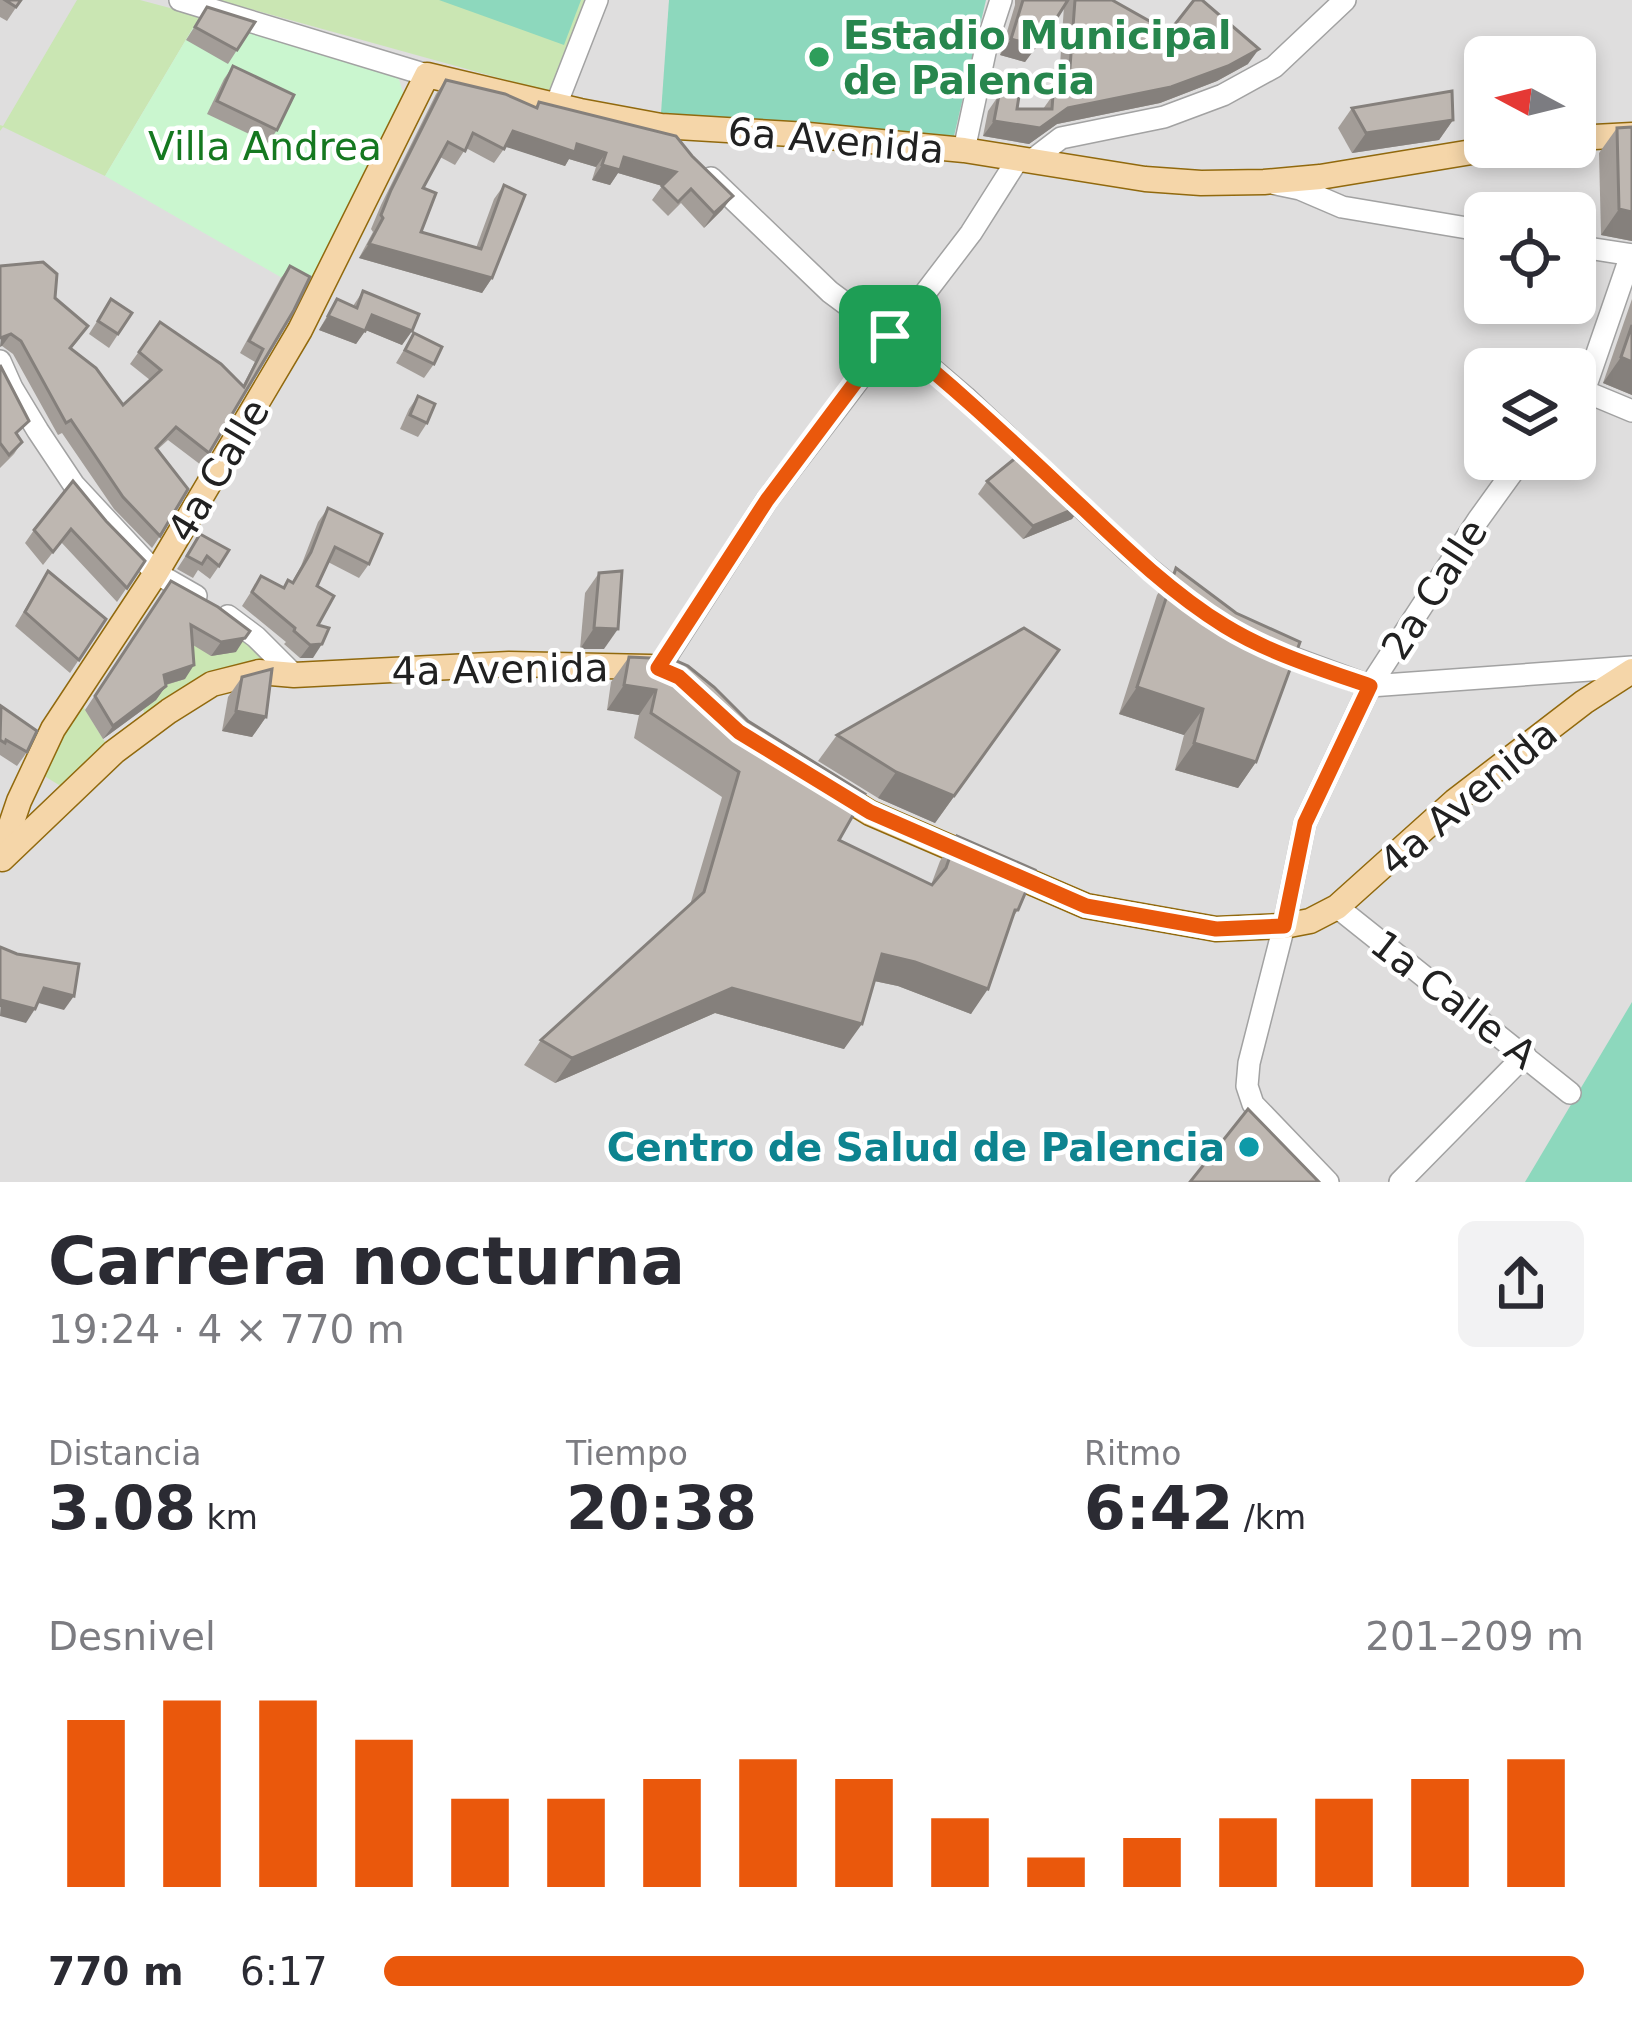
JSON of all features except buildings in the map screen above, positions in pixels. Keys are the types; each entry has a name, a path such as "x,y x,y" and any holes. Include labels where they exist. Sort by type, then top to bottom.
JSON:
{"main road":[{"name":"6a Avenida","path":"427,75 662,126 964,151 1145,179 1264,182 1464,153"},
{"name":"4a Calle","path":"1,847 53,729 156,573 300,329 427,75"},
{"path":"1596,137 1632,135"},
{"name":"4a Avenida","path":"1,847 114,752 212,684 259,672 294,675 509,664 669,672"},
{"name":"4a Avenida","path":"814,778 870,812 1086,906 1216,929 1284,926 1337,907 1455,801 1632,669"}],"street":[{"name":"6a Avenida","path":"181,0 427,75"},
{"path":"556,105 598,0"},
{"path":"964,151 1001,0"},
{"path":"669,672 767,500 1025,160 1061,138 1164,117 1223,95 1345,0"},
{"path":"662,126 830,292 965,397 1130,553 1207,613"},
{"path":"1264,182 1300,189 1342,207 1464,227"},
{"path":"1596,249 1631,255 1596,352"},
{"path":"0,361 74,485 156,573 217,608 294,675"},
{"path":"1596,401 1632,411"},
{"name":"2a Calle","path":"1328,1182 1253,1104 1247,1086 1305,823 1370,686 1507,480"},
{"path":"1247,638 1370,686 1632,669"},
{"name":"1a Calle A","path":"1337,907 1570,1093"},
{"path":"1400,1182 1525,1055"}],"shaded area":[{"path":"0,0 1632,0 1632,1182 0,1182"}],"green space":[{"path":"77,0 140,0 200,16 105,176 3,127 0,131"},
{"path":"218,0 585,0 550,92"},
{"path":"439,0 581,0 564,45"},
{"name":"Estadio Municipal de Palencia","path":"669,0 986,0 954,136 661,113"},
{"name":"Villa Andrea","path":"200,16 397,73 406,102 310,294 105,176"},
{"path":"189,629 246,635 265,659 145,715 131,672"},
{"path":"81,703 108,747 64,788 41,774"},
{"path":"1632,1002 1632,1182 1525,1182"}],"place":[{"name":"Estadio Municipal de Palencia","path":"819,57"},
{"name":"Centro de Salud de Palencia","path":"1249,1147"}],"route":[{"path":"890,336 965,397 1130,553 1187,600 1268,648 1370,686 1305,823 1284,926 1216,929 1086,906 870,812 739,732 679,677 658,668 767,500 890,336"}]}
